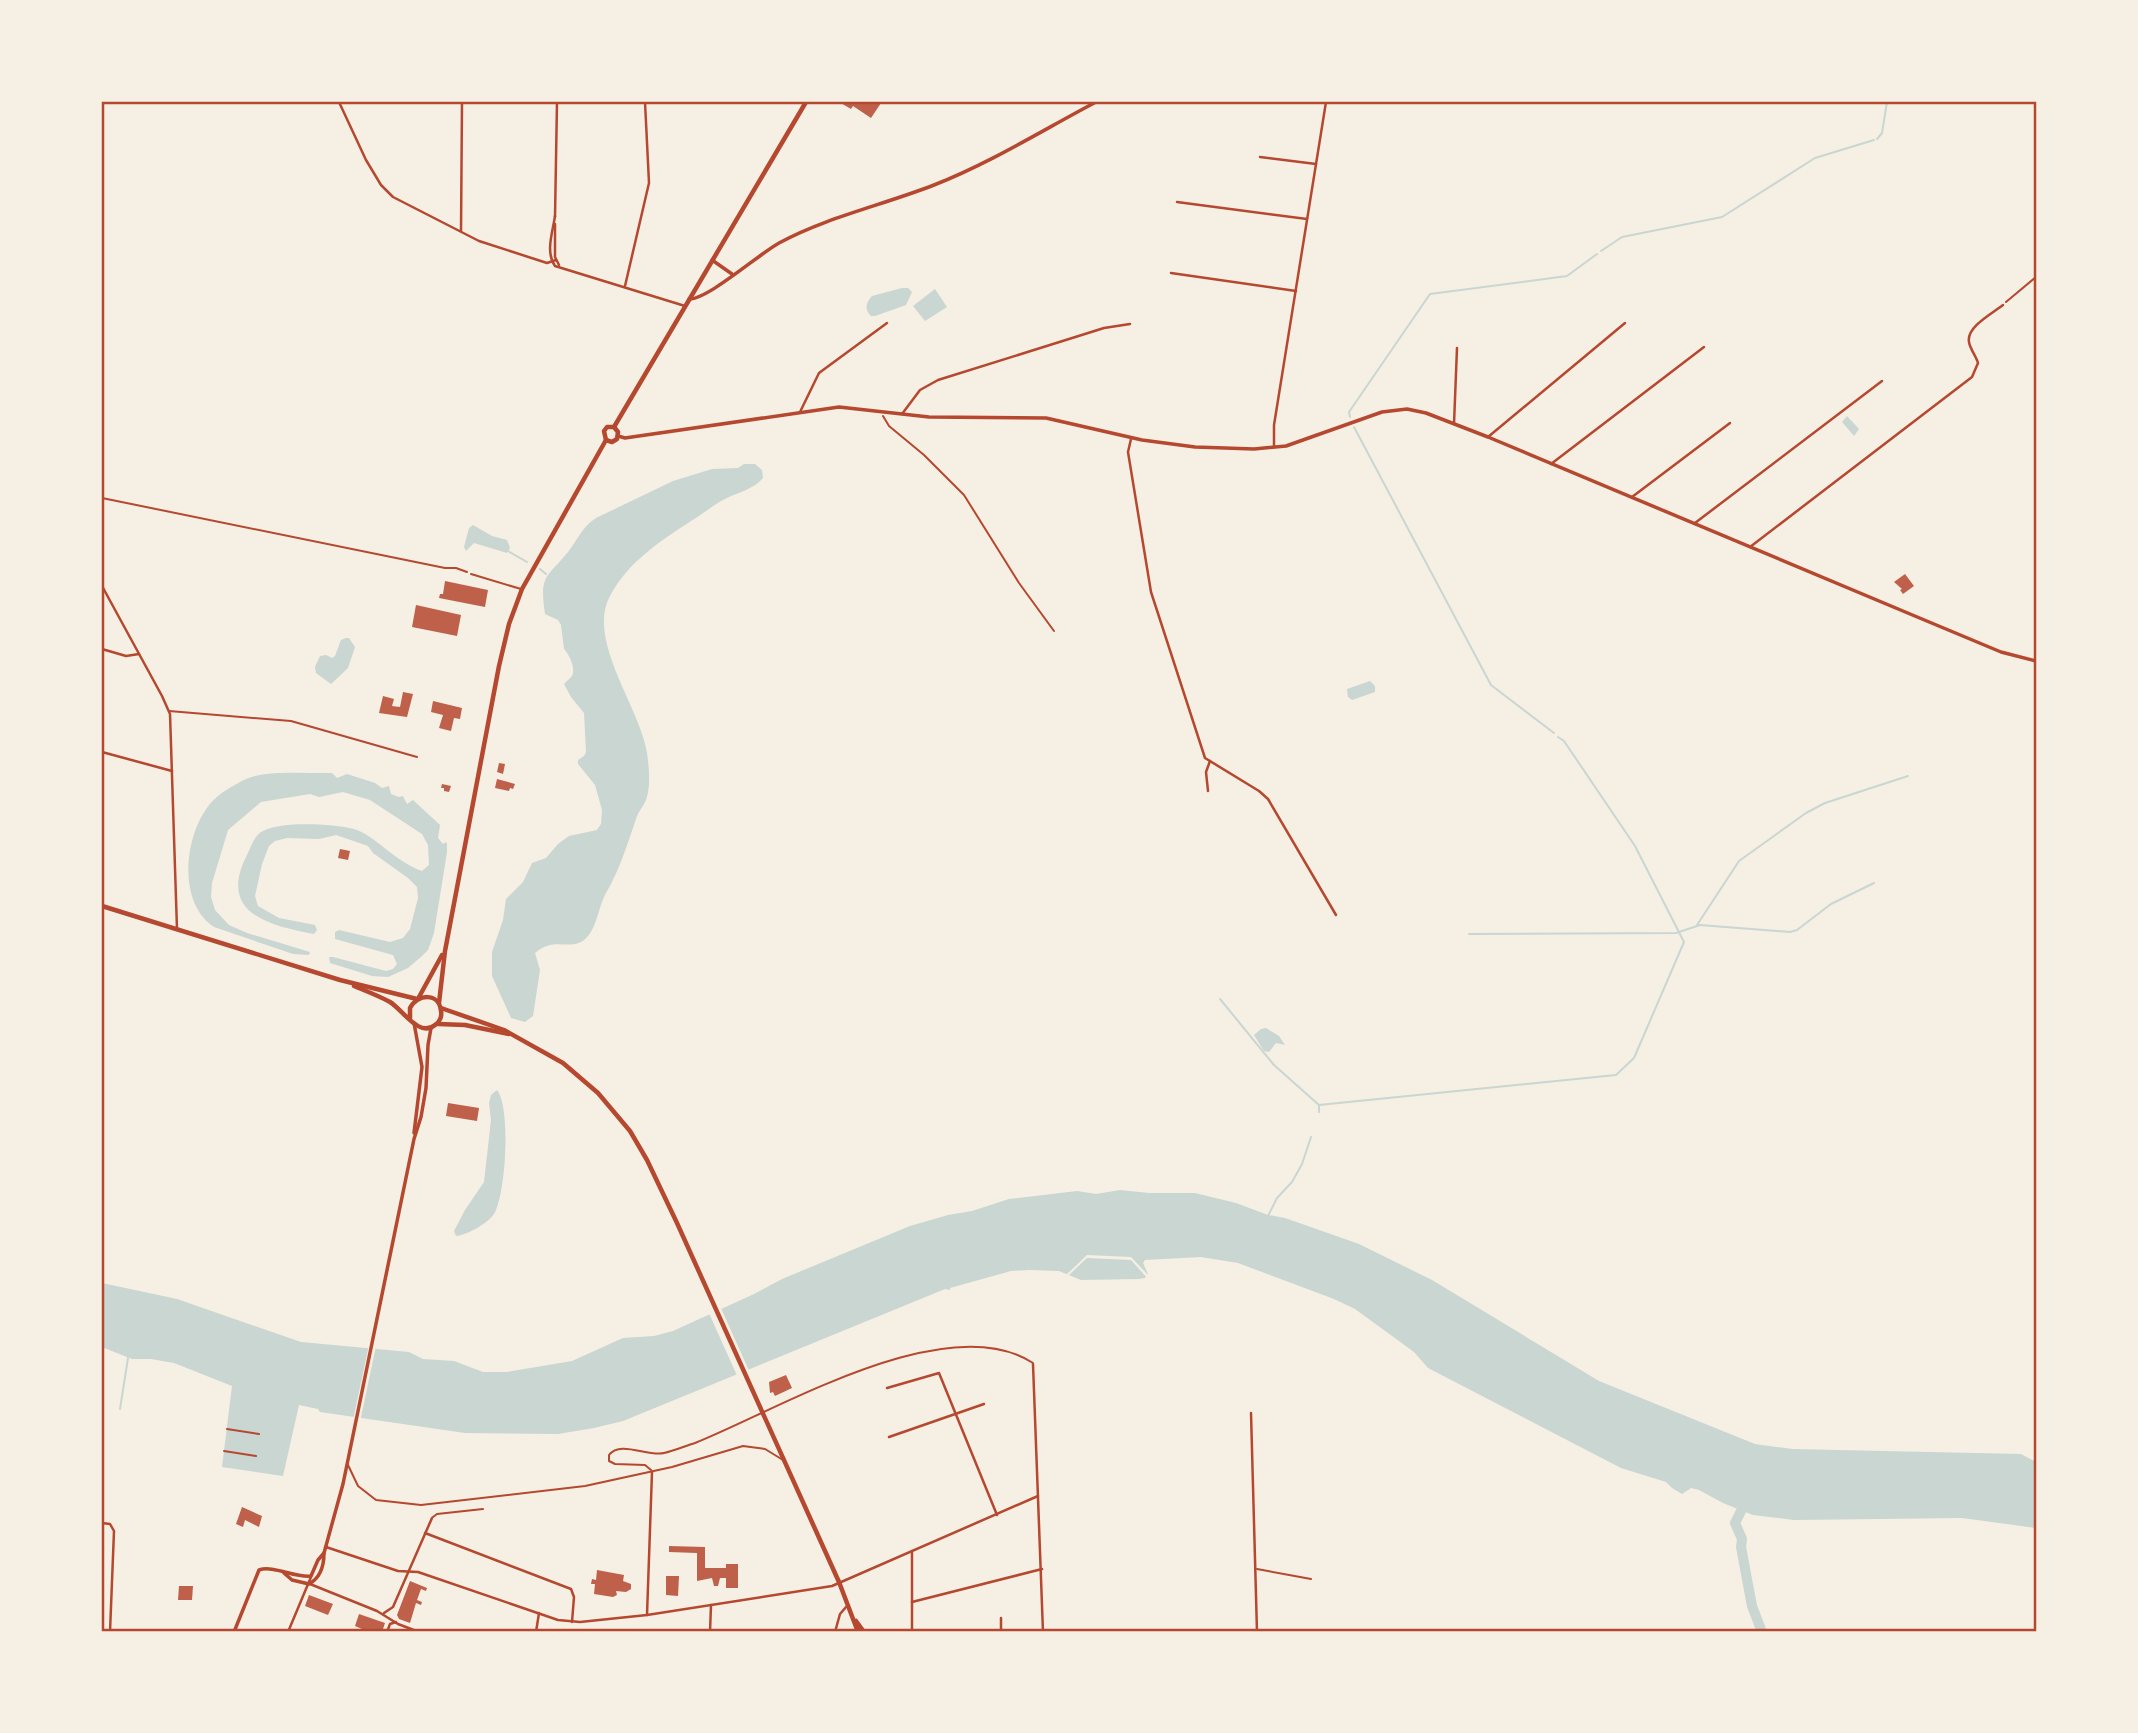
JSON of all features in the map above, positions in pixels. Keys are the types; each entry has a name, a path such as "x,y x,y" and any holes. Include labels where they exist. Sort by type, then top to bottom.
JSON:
{"main road":[{"path":"614,427 806,102"},
{"path":"607,427 614,427 618,436 611,442 606,440 603,434 607,427"},
{"path":"341,980 388,1001 420,1028 431,1028 441,1018 445,951 509,624 522,589 606,440"},
{"path":"102,906 341,980 418,998 430,997 440,1005 494,1025 574,1071 616,1112 642,1149 849,1606 864,1632"},
{"path":"410,1018 410,1008 445,951"},
{"path":"437,1024 465,1025 513,1035"},
{"path":"856,1621 858,1632"}],"street":[{"path":"339,102 361,152 384,188 398,201 489,245 554,263 562,268 685,306"},
{"path":"460,232 462,102"},
{"path":"554,263 557,102"},
{"path":"625,286 649,183 646,102"},
{"path":"689,299 701,298 762,253 788,238 956,176 1096,102"},
{"path":"1274,448 1274,425 1326,102"},
{"path":"1260,157 1316,164"},
{"path":"1177,202 1307,219"},
{"path":"712,260 732,274"},
{"path":"1171,273 1296,291"},
{"path":"1750,547 1972,377 1978,363 1969,344 1969,336 1975,327 2003,305"},
{"path":"800,412 818,373 887,323"},
{"path":"1488,437 1626,323"},
{"path":"902,414 920,390 938,380 1104,328 1130,324"},
{"path":"1551,464 1704,347"},
{"path":"1454,424 1457,348"},
{"path":"1694,524 1882,381"},
{"path":"618,436 625,438 839,407 940,417 1055,419 1131,439 1195,447 1274,448 1387,410 1415,411 1488,437 2001,652 2036,662"},
{"path":"1632,498 1730,423"},
{"path":"1131,439 1128,452 1151,592 1205,758 1268,799 1336,915"},
{"path":"471,574 522,589"},
{"path":"102,586 169,711 177,929"},
{"path":"102,649 127,656 140,653"},
{"path":"169,711 291,721 417,757"},
{"path":"102,752 172,771"},
{"path":"1208,791 1206,772 1210,761"},
{"path":"309,1584 317,1579 324,1563 324,1553 348,1464 414,1139 422,1067 414,1023"},
{"path":"414,1139 426,1088 431,1028"},
{"path":"647,1615 652,1472 645,1465 611,1463 609,1453 620,1449 663,1454 856,1372 922,1352 949,1347 980,1347 1010,1354 1034,1364 1043,1632"},
{"path":"887,1388 939,1373 997,1515"},
{"path":"889,1437 984,1404"},
{"path":"1251,1413 1257,1632"},
{"path":"348,1464 358,1486 371,1497 383,1502 416,1505 563,1490 652,1472 743,1446 765,1449 784,1461"},
{"path":"326,1547 398,1571 418,1572 572,1622 647,1615 827,1587 1038,1496"},
{"path":"382,1613 392,1609 432,1518 437,1514 483,1509"},
{"path":"102,1523 113,1526 110,1632"},
{"path":"425,1533 573,1591 572,1622"},
{"path":"912,1551 912,1632"},
{"path":"288,1632 318,1560 324,1553"},
{"path":"1255,1568 1311,1579"},
{"path":"234,1632 257,1571 261,1569 311,1576"},
{"path":"912,1602 1042,1569"},
{"path":"284,1573 292,1580 382,1613 419,1632"},
{"path":"710,1632 711,1605"},
{"path":"835,1632 840,1614 849,1606"},
{"path":"536,1632 539,1613"},
{"path":"1001,1618 1002,1632"},
{"path":"387,1632 390,1624 396,1622"}],"path":[{"path":"2003,305 2036,277"},
{"path":"882,411 889,426 964,495 1054,631"},
{"path":"102,498 445,568 456,568 471,574"},
{"path":"227,1429 260,1434"},
{"path":"225,1451 256,1456"}],"shaded area":[{"path":"908,288 912,292 906,305 875,316 871,316 867,311 868,301 872,296"},
{"path":"935,289 947,307 925,321 913,306"},
{"path":"1847,416 1859,429 1854,436 1842,422"},
{"path":"744,464 755,464 762,470 763,478 751,488 718,503 656,545 635,563 610,596 604,613 605,633 609,653 635,715 647,753 648,795 637,816 592,930 579,943 549,945 535,953 540,970 533,1016 525,1022 511,1018 492,976 492,952 503,920 506,899 523,882 532,863 546,858 569,836 597,830 601,824 602,810 595,785 578,764 578,760 586,752 584,713 564,684 572,676 573,665 564,649 561,625 558,620 545,614 543,591 546,578 584,529 596,518 673,481 712,469 738,468"},
{"path":"473,525 492,536 507,540 510,548 507,553 474,543 466,551 464,547 469,528"},
{"path":"349,638 355,647 348,668 331,684 316,673 315,667 320,656 335,656 341,640"},
{"path":"1370,681 1375,686 1375,692 1352,700 1348,697 1347,689"},
{"path":"332,773 337,778 347,774 382,788 389,786 391,794 403,796 407,804 413,800 440,825 438,838 443,844 447,844 434,933 428,950 408,968 388,977 372,976 330,963 329,957 386,971 393,969 397,964 393,955 335,939 335,932 339,930 390,942 403,938 410,929 418,898 417,887 373,853 368,846 336,835 319,839 287,838 275,841 269,846 255,896 258,906 279,918 315,925 317,930 314,934 281,927 253,914 244,904 239,892 239,876 255,839 263,831 283,826 321,825 354,829 422,871 429,865 428,845 422,834 370,800 343,792 261,802 228,830 212,883 211,897 215,910 229,925 310,952 309,955 293,954 214,927 202,916 194,902 188,868 190,850 201,817 218,796 253,776"},
{"path":"1266,1028 1279,1036 1285,1045 1276,1043 1269,1052 1264,1051 1254,1035"},
{"path":"497,1090 504,1114 505,1131 504,1170 498,1204 487,1222 456,1236 454,1231 484,1182 491,1120 489,1103 491,1095"},
{"path":"1120,1190 1195,1193 1285,1218 1359,1244 1432,1280 1599,1381 1755,1444 1792,1449 2021,1454 2036,1462 2036,1528 1962,1518 1794,1520 1753,1515 1691,1488 1682,1494 1666,1482 1621,1468 1428,1368 1414,1352 1355,1309 1238,1263 1201,1257 1145,1260 1143,1263 1148,1274 1139,1279 1081,1280 1059,1271 1029,1270 1011,1271 950,1290 945,1289 623,1421 558,1434 465,1433 320,1412 318,1409 299,1405 283,1476 222,1467 232,1386 174,1363 132,1359 102,1347 102,1283 177,1299 301,1342 409,1352 423,1359 454,1361 483,1372 507,1372 572,1361 623,1338 654,1336 673,1331 782,1279 910,1226 1009,1199 1077,1191 1096,1194"}],"pier":[{"path":"1087,1255 1131,1257 1150,1277 1148,1279 1131,1260 1087,1258 1066,1275"},
{"path":"720,1306 750,1373 738,1378 708,1311"},
{"path":"369,1345 376,1346 360,1422 353,1420"}],"building":[{"path":"839,102 881,103 871,118 853,106 851,109"},
{"path":"1905,574 1914,586 1903,594 1900,590 1902,589 1894,582"},
{"path":"445,581 488,590 485,607 439,598 440,594 443,594"},
{"path":"416,605 461,615 457,636 412,627"},
{"path":"403,692 413,694 407,717 379,713 383,696 394,699 392,706 400,707"},
{"path":"433,701 462,708 460,719 454,718 451,731 439,728 443,715 431,712"},
{"path":"499,763 505,764 503,774 497,772"},
{"path":"497,779 515,784 513,789 510,788 509,791 495,788"},
{"path":"442,784 451,786 449,792 441,788"},
{"path":"340,849 350,851 348,860 338,858"},
{"path":"448,1103 479,1108 477,1121 446,1116"},
{"path":"786,1375 792,1388 775,1396 773,1392 770,1393 769,1382"},
{"path":"242,1507 262,1516 259,1527 245,1520 243,1527 236,1524"},
{"path":"669,1546 705,1547 705,1568 726,1568 726,1564 738,1564 738,1588 726,1588 726,1578 720,1578 718,1586 714,1586 712,1578 697,1581 697,1553 669,1552"},
{"path":"597,1570 624,1575 623,1581 631,1584 631,1589 626,1592 616,1591 617,1595 613,1597 594,1594 595,1584 591,1584 592,1579 596,1580"},
{"path":"666,1576 679,1576 678,1596 666,1595"},
{"path":"410,1581 427,1588 426,1591 421,1589 417,1600 422,1602 421,1605 416,1603 410,1623 399,1619 397,1615"},
{"path":"179,1586 193,1586 192,1600 178,1600"},
{"path":"309,1595 333,1604 328,1615 305,1606"},
{"path":"359,1614 385,1623 382,1632 369,1632 355,1626"}],"waterway":[{"path":"1877,139 1882,133 1887,102"},
{"path":"1601,251 1622,237 1722,217 1815,158 1874,140"},
{"path":"1350,417 1349,412 1430,294 1567,276 1597,254"},
{"path":"1354,427 1491,685 1554,733"},
{"path":"508,551 527,562"},
{"path":"540,569 546,574"},
{"path":"1319,1112 1319,1105 1616,1075 1634,1058 1684,942 1635,846 1564,741 1558,737"},
{"path":"1697,925 1739,861 1806,813 1825,803 1908,776"},
{"path":"1469,934 1676,933 1700,925 1790,932 1797,930 1831,904 1874,883"},
{"path":"1220,999 1274,1065 1319,1105"},
{"path":"1267,1218 1277,1198 1292,1182 1302,1164 1311,1137"},
{"path":"120,1409 128,1358"},
{"path":"1747,1499 1735,1523 1742,1539 1741,1547 1752,1606 1762,1632"}]}
